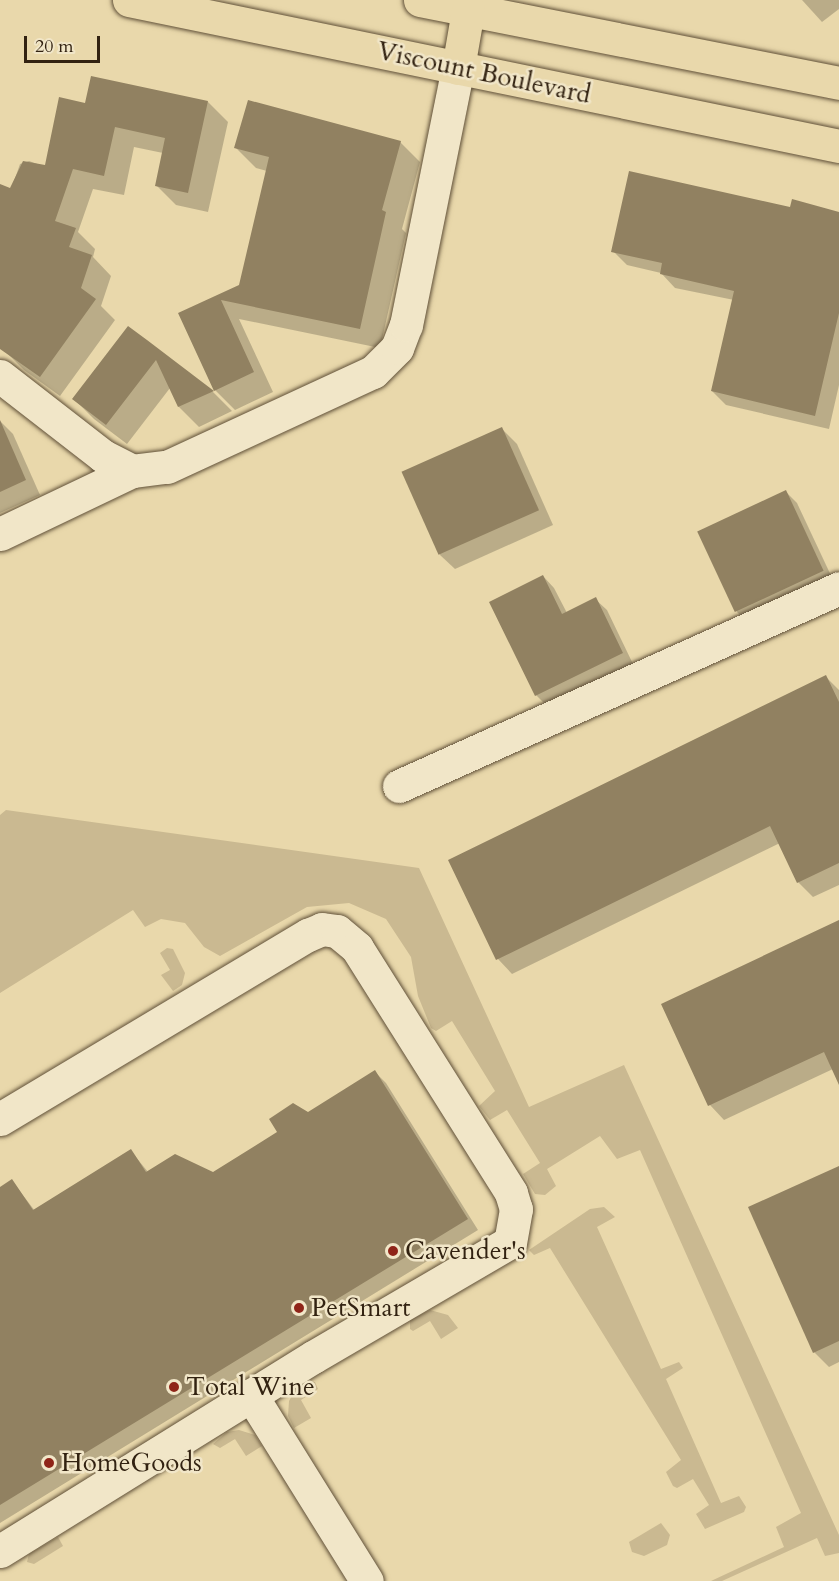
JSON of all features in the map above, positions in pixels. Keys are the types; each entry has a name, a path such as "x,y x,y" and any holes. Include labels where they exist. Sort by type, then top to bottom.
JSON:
{"main road":[{"name":"Viscount Boulevard","path":"129,0 839,146"},
{"path":"420,0 470,5 839,83"},
{"path":"458,68 470,5"}],"lane":[{"path":"0,534 132,471 167,467 373,372 386,362 406,326 458,68"},
{"path":"0,376 103,456 132,471"},
{"path":"399,786 839,588"},
{"path":"0,1119 308,935 322,929 336,931 357,948 511,1192 516,1224 510,1242 251,1395 0,1551"},
{"path":"251,1395 367,1581"}],"shaded area":[{"path":"6,810 419,868 529,1107 624,1065 839,1535 839,1553 825,1556 817,1538 722,1581 711,1581 784,1547 776,1527 801,1513 640,1150 617,1159 600,1136 547,1169 556,1186 545,1195 535,1194 523,1174 540,1163 507,1110 490,1120 479,1106 495,1091 452,1021 436,1031 431,1028 418,996 411,957 386,919 349,903 307,907 220,956 204,947 185,923 161,919 145,927 133,910 0,993 0,815"},
{"path":"167,948 173,949 185,973 182,985 173,991 161,975 170,970 160,953"},
{"path":"604,1207 615,1217 597,1227 661,1369 679,1362 683,1368 666,1379 721,1503 739,1496 746,1507 744,1512 705,1529 696,1514 709,1505 693,1479 677,1488 673,1486 666,1472 681,1460 550,1248 534,1255 529,1250 590,1209"},
{"path":"430,1310 448,1315 458,1328 441,1339 430,1321 413,1331 410,1329 410,1320"},
{"path":"310,1381 315,1382 318,1389 301,1400 311,1418 294,1428 288,1416 289,1401 294,1392"},
{"path":"239,1430 255,1435 262,1446 246,1456 235,1439 220,1448 213,1444 227,1432"},
{"path":"661,1523 670,1535 667,1545 644,1556 632,1552 629,1542"},
{"path":"58,1537 63,1546 34,1564 27,1562 29,1554"}],"building":[{"path":"91,76 208,101 188,193 155,186 165,138 115,127 104,176 73,169 55,221 76,228 69,247 92,255 81,288 96,299 40,377 0,349 0,184 10,188 23,161 45,165 59,97 85,103"},
{"path":"248,100 401,141 382,210 386,212 360,329 221,300 254,372 214,391 178,313 239,285 269,157 234,148"},
{"path":"629,171 790,207 792,199 839,212 839,313 815,416 711,391 734,291 660,274 662,263 611,252"},
{"path":"128,326 214,391 178,407 156,360 106,425 72,399"},
{"path":"0,420 26,480 0,492"},
{"path":"502,427 539,510 439,555 402,472"},
{"path":"786,490 824,571 735,612 697,531"},
{"path":"543,575 562,614 596,597 623,653 535,696 489,602"},
{"path":"826,675 839,702 839,863 797,883 770,826 496,960 448,860"},
{"path":"839,920 839,1085 824,1052 708,1106 661,1004"},
{"path":"375,1070 468,1219 0,1505 0,1187 12,1179 33,1210 131,1149 146,1172 175,1154 213,1172 277,1132 269,1119 293,1103 308,1112"},
{"path":"839,1166 839,1341 813,1353 748,1207"}],"place":[{"name":"Cavender's","path":"393,1251"},
{"name":"PetSmart","path":"299,1308"},
{"name":"Total Wine","path":"174,1387"},
{"name":"HomeGoods","path":"49,1463"}]}
